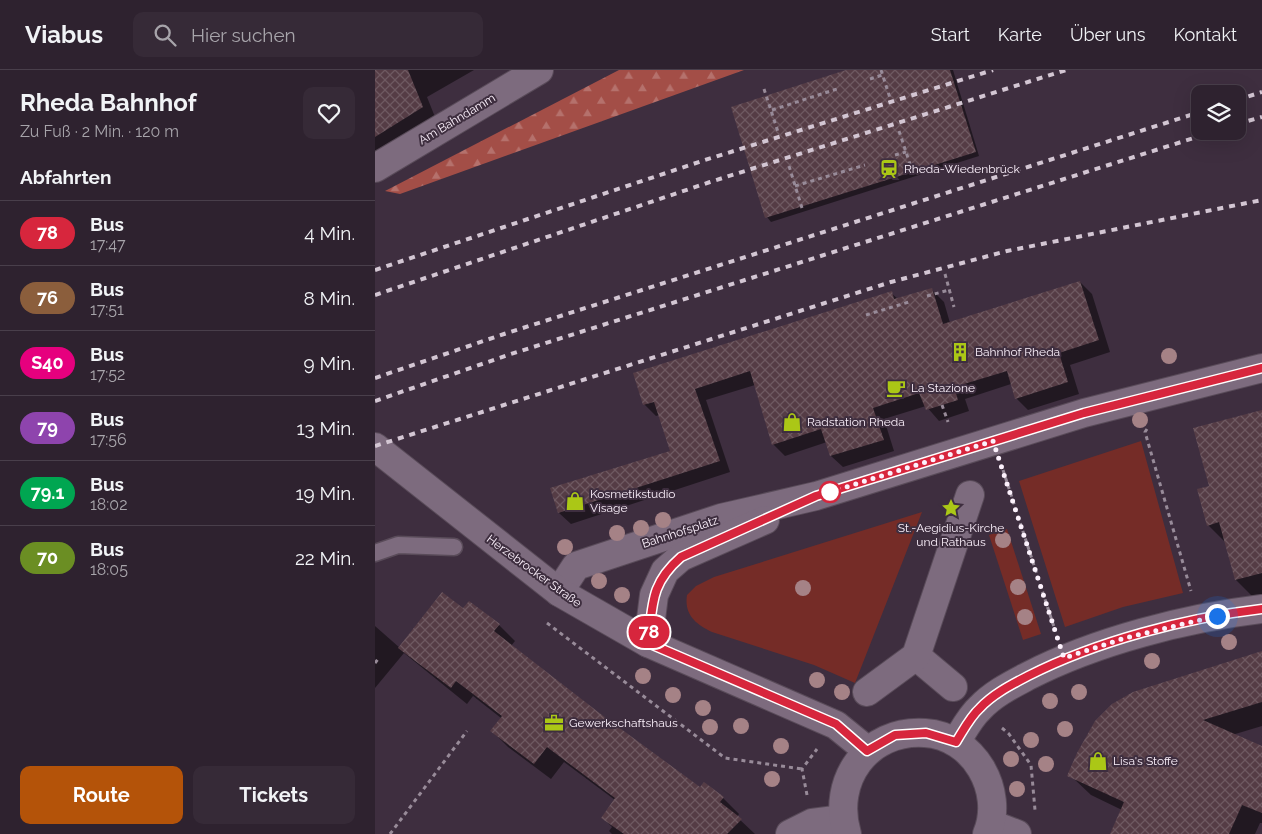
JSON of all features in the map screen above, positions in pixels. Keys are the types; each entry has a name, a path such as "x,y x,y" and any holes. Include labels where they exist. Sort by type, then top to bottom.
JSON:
{"street":[{"name":"Am Bahndamm","path":"375,168 539,70"},
{"name":"Bahnhofsplatz","path":"559,592 576,566 721,518 816,496 993,441 1148,396 1262,368"},
{"name":"Herzebrocker Straße","path":"375,447 559,592 648,643 836,724 867,751"},
{"path":"867,692 916,656 970,495"},
{"name":"Bahnhofsplatz","path":"648,643 654,595 665,571 681,557 816,496"},
{"path":"956,742 979,708 1005,688 1064,658 1125,638 1200,620 1262,609"},
{"path":"916,656 953,687"},
{"path":"790,834 812,824 845,827 843,794 851,770 867,751 895,735 926,733 956,742 974,758 987,778 993,800 989,829 1017,834"}],"lane":[{"path":"375,553 398,545 454,547"}],"path":[{"path":"881,70 890,98"},
{"path":"870,79 882,75"},
{"path":"771,110 840,88"},
{"path":"765,89 778,132"},
{"path":"899,131 913,173"},
{"path":"895,155 906,152"},
{"path":"795,186 865,165"},
{"path":"789,166 802,208"},
{"path":"945,274 954,307"},
{"path":"927,296 949,290"},
{"path":"866,315 909,302"},
{"path":"1148,396 1152,424 1145,432 1200,620"},
{"path":"993,441 1064,658"},
{"path":"547,624 725,758 802,769"},
{"path":"375,663 378,659"},
{"path":"390,834 467,731"}],"shaded area":[{"path":"1141,441 1183,593 1123,607 1065,627 1019,481"},
{"path":"922,512 855,683 814,665 712,632 696,622 689,613 687,595 696,586 714,577"},
{"path":"1007,529 1041,634 1023,640 989,535"}],"green space":[{"path":"619,70 744,70 400,194 385,191"}],"building":[{"path":"375,70 408,70 423,107 375,137"},
{"path":"846,70 950,70 976,152 765,218 731,107"},
{"path":"1080,281 1099,340 1059,353 1068,382 1015,399 1007,371 954,387 958,400 926,410 919,393 873,408 884,440 830,456 821,429 772,445 750,371 695,389 720,461 558,513 550,488 670,451 654,402 643,405 633,373 892,291 894,299 932,288 943,324"},
{"path":"1262,410 1262,573 1235,580 1219,522 1207,526 1197,489 1209,486 1193,428"},
{"path":"442,592 463,608 469,601 500,624 494,631 602,715 700,787 704,782 724,797 720,802 742,819 727,834 624,834 601,818 615,798 547,747 534,764 490,731 502,716 456,681 451,688 398,648"},
{"path":"1262,651 1262,702 1203,720 1262,746 1262,813 1242,805 1229,834 1110,834 1124,802 1067,776 1077,753 1095,721 1112,704 1133,692"}],"railway":[{"path":"375,270 705,160 993,70"},
{"path":"375,295 710,182 1066,70"},
{"path":"1246,97 1262,92"},
{"path":"375,378 504,334 1191,115"},
{"path":"1246,121 1262,117"},
{"path":"375,401 511,354 1191,139"},
{"path":"375,446 891,282 1007,251 1262,200"}],"bus line":[{"name":"78","path":"1262,368 1084,413 816,496 681,557 665,571 654,595 648,643 700,667 790,702 836,724 867,751 895,735 926,733 956,742 979,708 1005,688 1064,658 1125,638 1234,612 1262,609"}],"place":[{"name":"Rheda-Wiedenbrück","path":"889,169"},
{"name":"Bahnhof Rheda","path":"960,352"},
{"name":"La Stazione","path":"896,388"},
{"name":"Radstation Rheda","path":"792,422"},
{"name":"Kosmetikstudio Visage","path":"575,501"},
{"name":"St.-Aegidius-Kirche und Rathaus","path":"951,508"},
{"name":"Gewerkschaftshaus","path":"554,723"},
{"name":"Lisa's Stoffe","path":"1098,761"}],"route":[{"path":"830,492 993,441 1064,658 1125,638 1217,616"}]}
